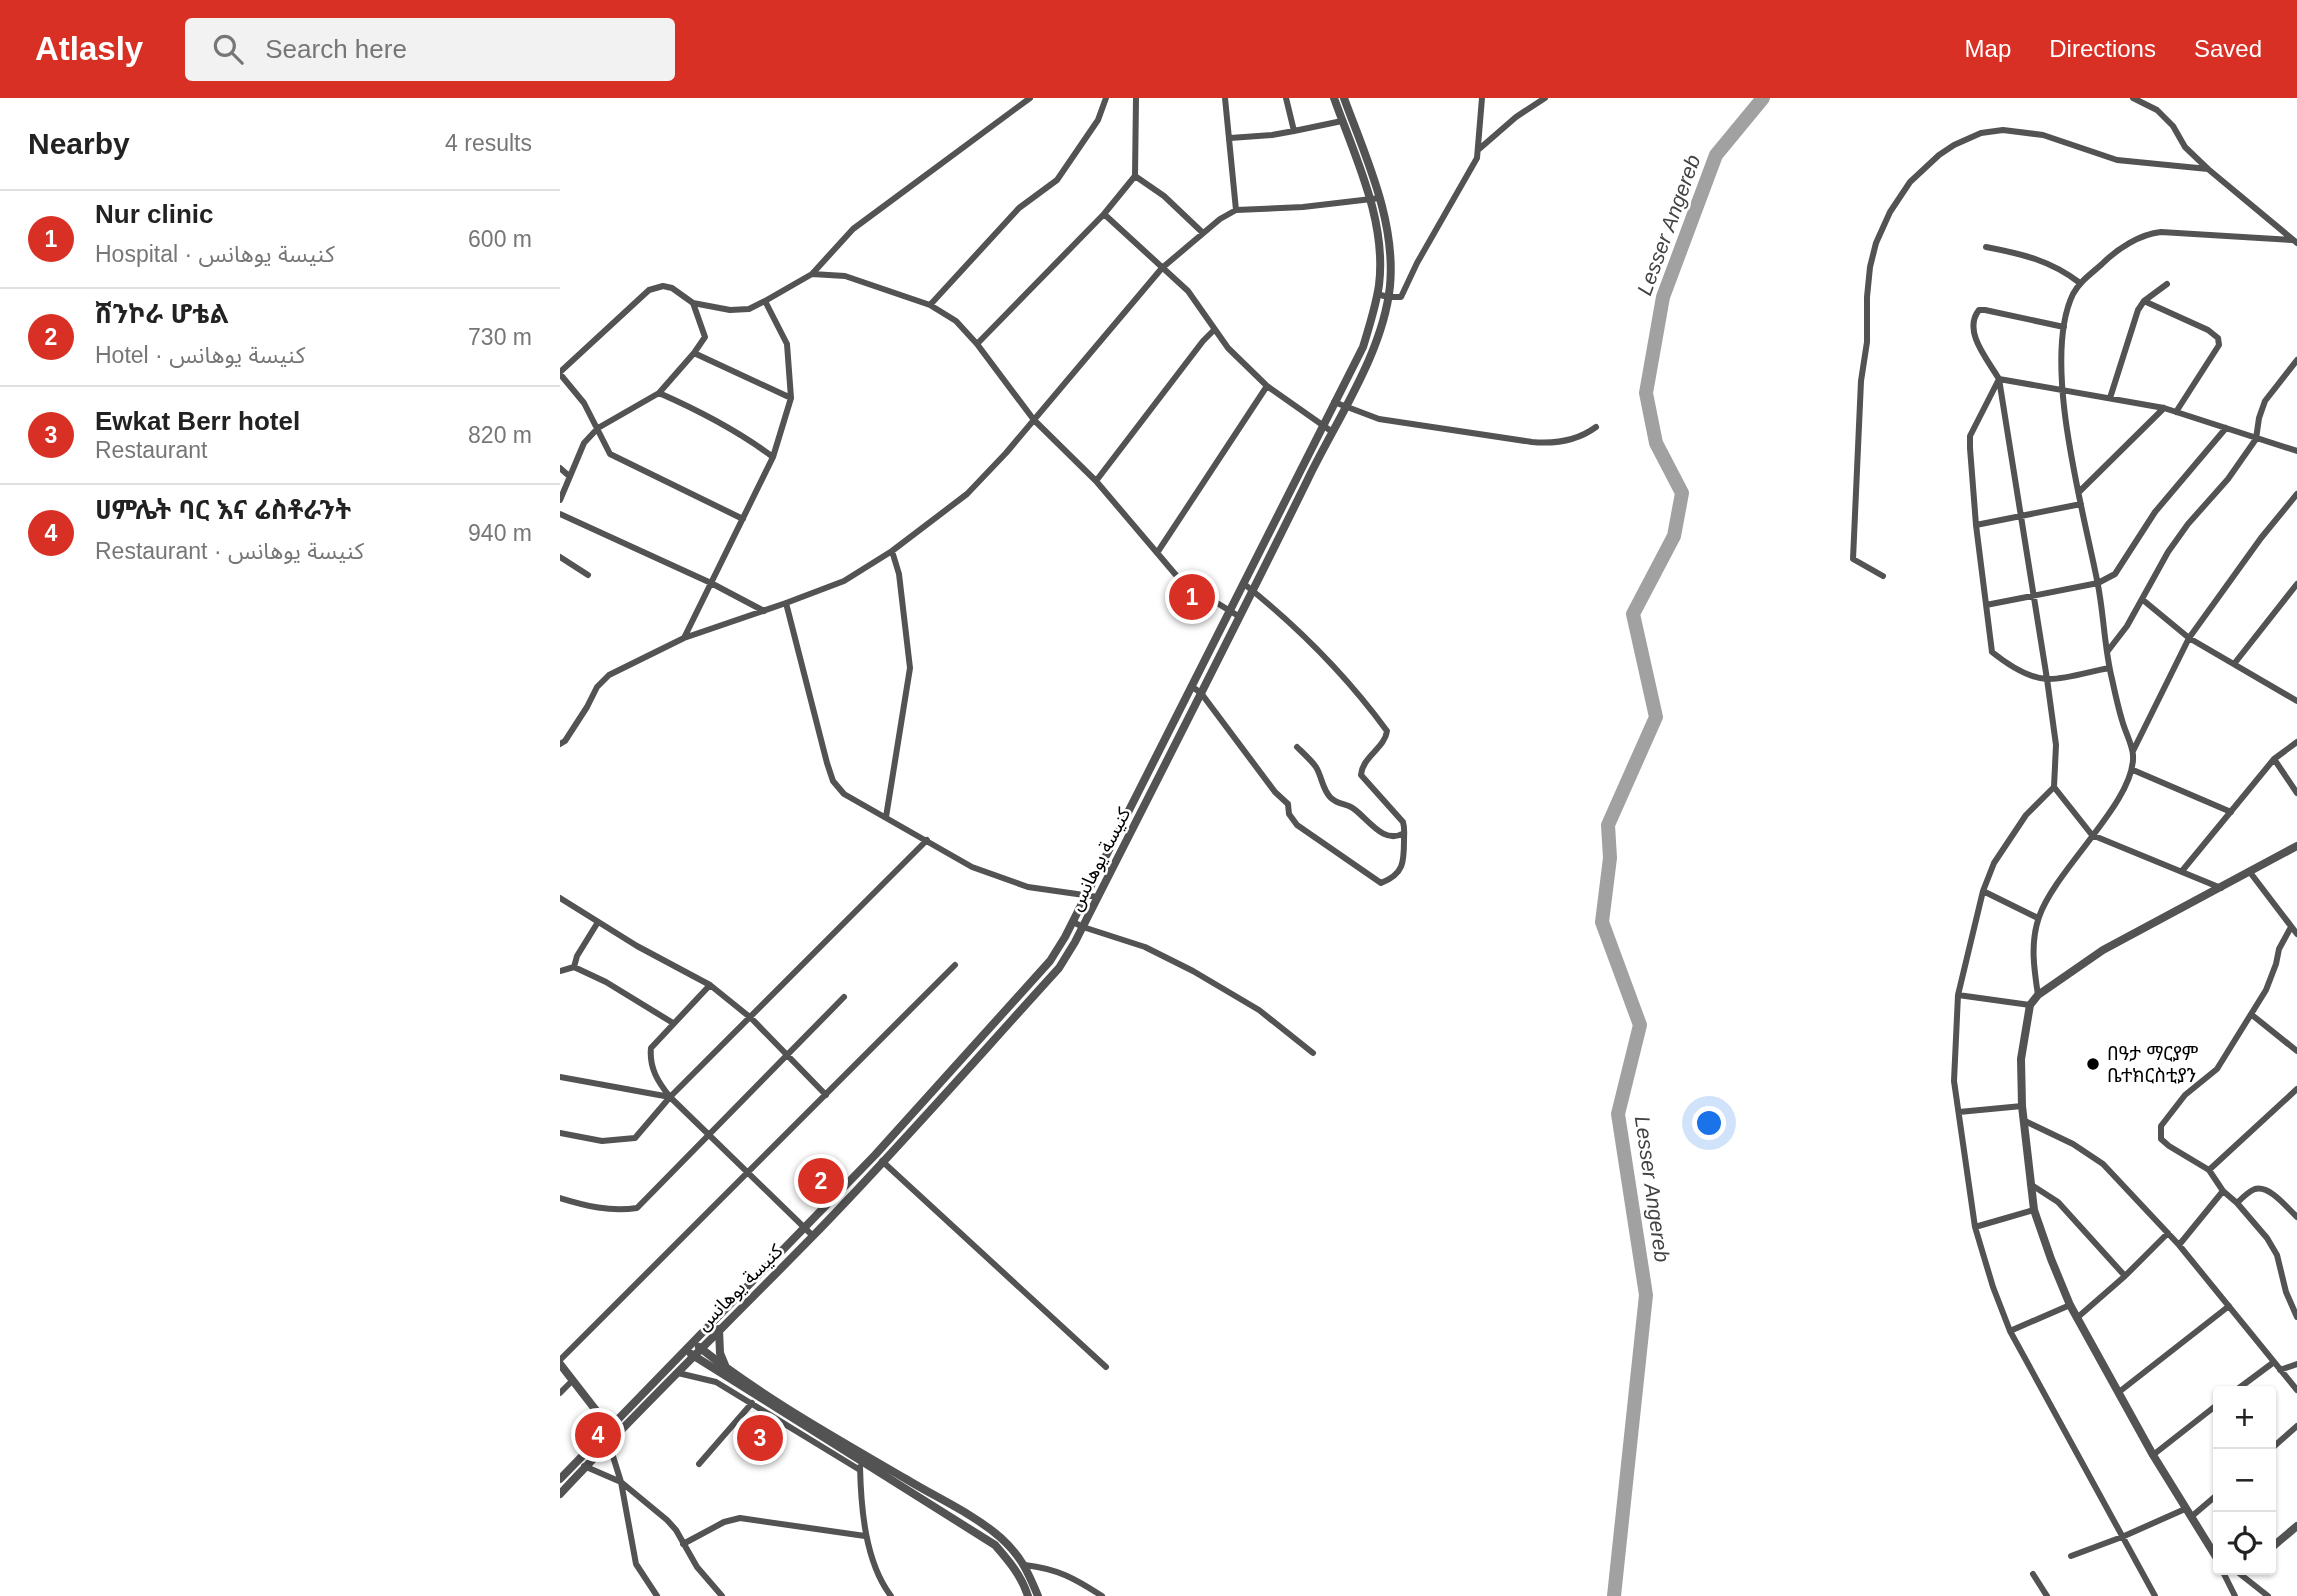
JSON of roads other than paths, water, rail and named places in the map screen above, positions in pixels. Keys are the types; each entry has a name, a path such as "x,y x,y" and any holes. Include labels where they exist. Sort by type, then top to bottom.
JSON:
{"street":[{"path":"743,519 610,454 584,403 560,373 649,290 663,286 672,288 693,303 730,310 749,309 812,274 853,229 1030,98"},
{"path":"930,305 1019,208 1057,180 1098,120 1105,98"},
{"path":"977,344 1104,214 1135,176 1136,98"},
{"path":"1226,98 1236,210"},
{"path":"1286,98 1294,131"},
{"path":"560,1479 599,1438 612,1430 697,1346 875,1155 1050,961 1073,922 1363,347 1377,294 1380,251 1370,200 1334,98"},
{"name":"كنيسة يوهانس","path":"697,1346 719,1329 883,1162 1059,968 1083,927 1373,352 1385,319 1390,251 1380,198 1344,98"},
{"path":"1377,294 1388,298 1401,297 1417,263 1477,159 1482,98"},
{"path":"1478,150 1516,117 1545,98"},
{"path":"2133,98 2157,110 2173,126 2185,146 2208,169 2295,242"},
{"path":"1230,138 1272,135 1342,121"},
{"path":"1883,576 1853,559 1861,381 1867,342 1870,267 1890,212 1910,182 1954,145 1981,133 2003,130 2043,135 2117,160 2208,169"},
{"path":"1135,176 1164,196 1203,233"},
{"path":"560,744 565,741 597,687 609,675 684,638 844,580 892,551 967,494 1034,420 1162,268 1220,219 1236,210 1303,207 1380,198"},
{"path":"1104,214 1188,291 1228,348 1267,386 1331,431"},
{"path":"2038,995 2033,963 2038,918 2049,894 2125,790 2133,770 2133,752 2122,722 2109,668 2098,583 2061,389 2064,327 2072,297 2080,283 2111,255 2148,233 2295,242"},
{"path":"1986,247 2022,254 2059,267 2080,283"},
{"path":"812,274 845,276 930,305 956,321 977,344 1034,420 1096,481 1181,581 1240,617"},
{"path":"2110,398 2138,310 2144,301 2167,284"},
{"path":"684,638 773,457 792,398 787,344 765,301"},
{"path":"2144,301 2208,330 2218,338 2219,345 2176,412"},
{"path":"560,500 584,443 598,428 659,393 705,337 693,303"},
{"path":"2064,327 1994,310 1979,310 1973,321 1975,338 1998,379 2047,679 2056,745 2054,788 2092,835 2221,888"},
{"path":"1096,481 1214,330"},
{"path":"694,353 792,398"},
{"path":"2107,652 2143,600 2168,552 2188,524 2228,479 2256,439 2265,401 2297,360"},
{"path":"1998,379 2164,408 2297,450"},
{"path":"1998,379 1970,436 1976,525 1992,652 2025,673 2047,679 2109,668"},
{"path":"1157,553 1267,386"},
{"path":"659,393 710,415 773,457"},
{"path":"1334,402 1378,419 1542,443 1563,441 1596,427"},
{"path":"2079,492 2164,408"},
{"path":"1986,604 2098,583 2115,574 2155,512 2226,428"},
{"path":"560,468 569,476"},
{"path":"2133,752 2189,638 2261,538 2297,495"},
{"path":"1976,525 2081,504"},
{"path":"560,513 711,583 764,611"},
{"path":"886,817 910,668 900,574 892,551"},
{"path":"560,557 588,575"},
{"path":"1191,686 1201,693 1275,792 1288,804 1292,820 1381,883 1393,879 1404,860 1402,822 1361,775 1365,762 1387,737 1387,731 1356,691 1298,628 1243,583"},
{"path":"2234,664 2297,584"},
{"path":"2143,600 2189,638 2297,701"},
{"path":"786,603 833,781 844,794 972,867 1028,887 1098,897"},
{"path":"2182,870 2274,759 2297,742"},
{"path":"1297,747 1316,767 1323,786 1334,801 1353,808 1391,838 1404,833"},
{"path":"2274,759 2297,793"},
{"path":"2133,770 2231,812"},
{"path":"2054,788 2026,815 1994,863 1983,891 1958,995 1954,1081 1975,1227 2010,1331 2155,1596"},
{"path":"560,1133 602,1141 635,1138 670,1097 927,840"},
{"path":"2213,1553 2153,1455 2070,1305 2050,1259 2034,1210 2030,1184 2022,1106 2021,1059 2030,1005 2038,995 2103,950 2297,846"},
{"path":"2249,872 2297,934"},
{"path":"1983,891 2038,918"},
{"path":"560,898 709,985 751,1018 826,1095"},
{"path":"574,967 577,956 598,922"},
{"path":"1073,922 1145,947 1193,971 1259,1010 1312,1053"},
{"path":"2291,927 2279,949 2266,990 2252,1015 2217,1069 2185,1095 2161,1126 2161,1139 2209,1170 2223,1191 2267,1238 2277,1255 2286,1292 2297,1317"},
{"path":"612,1430 560,1362 955,965"},
{"path":"560,971 574,967 606,982 673,1023"},
{"path":"709,985 650,1048 649,1062 659,1083 670,1097 813,1236"},
{"path":"1958,995 2030,1005"},
{"path":"560,1198 601,1209 637,1208 844,997"},
{"path":"2252,1015 2297,1051"},
{"path":"560,1077 670,1097"},
{"path":"2209,1170 2297,1090"},
{"path":"1959,1112 2022,1106"},
{"path":"2025,1121 2073,1144 2103,1164 2179,1245 2297,1390"},
{"path":"875,1155 1105,1367"},
{"path":"2030,1184 2058,1202 2125,1276"},
{"path":"2237,1203 2252,1190 2259,1188 2270,1192 2297,1217"},
{"path":"2179,1245 2223,1191"},
{"path":"1975,1227 2034,1210"},
{"path":"2078,1317 2168,1233"},
{"path":"2010,1331 2070,1305"},
{"path":"2119,1392 2229,1306"},
{"path":"719,1329 720,1353 726,1368"},
{"path":"697,1346 726,1368 979,1522 1000,1538 1025,1564 1038,1596"},
{"path":"690,1353 860,1466"},
{"name":"كنيسة يوهانس","path":"560,1494 607,1444 612,1430 678,1373 690,1353"},
{"path":"2242,1386 2274,1362"},
{"path":"2280,1370 2297,1364"},
{"path":"678,1373 716,1382 995,1545 1012,1564 1028,1596"},
{"path":"560,1393 572,1381"},
{"path":"699,1464 752,1403"},
{"path":"2153,1455 2213,1408"},
{"path":"2276,1445 2297,1426"},
{"path":"599,1438 611,1450 621,1482 636,1564 657,1596"},
{"path":"859,1451 865,1536 885,1588 891,1596"},
{"path":"578,1460 586,1467 621,1482 667,1520 697,1567 722,1596"},
{"path":"2191,1517 2213,1498"},
{"path":"2071,1556 2185,1509"},
{"path":"683,1544 724,1521 740,1518 865,1536"},
{"path":"2276,1544 2297,1526"},
{"path":"1025,1564 1050,1567 1071,1576 1102,1596"},
{"path":"2033,1574 2047,1596"},
{"path":"2224,1575 2235,1596"},
{"path":"2241,1575 2268,1596"}],"waterway":[{"name":"Lesser Angereb","path":"1614,1596 1646,1295 1618,1114 1640,1025 1602,922 1610,858 1608,825 1656,717 1633,614 1674,536 1682,493 1656,443 1646,393 1663,297 1716,155 1763,98"}],"place":[{"name":"Nur clinic","path":"1192,597"},
{"name":"በዓታ ማርያም ቤተክርስቲያን","path":"2093,1064"},
{"name":"ሸንኮራ ሆቴል","path":"821,1181"},
{"name":"ሀምሌት ባር እና ሬስቶራንት","path":"598,1435"},
{"name":"Ewkat Berr hotel","path":"760,1438"}]}
